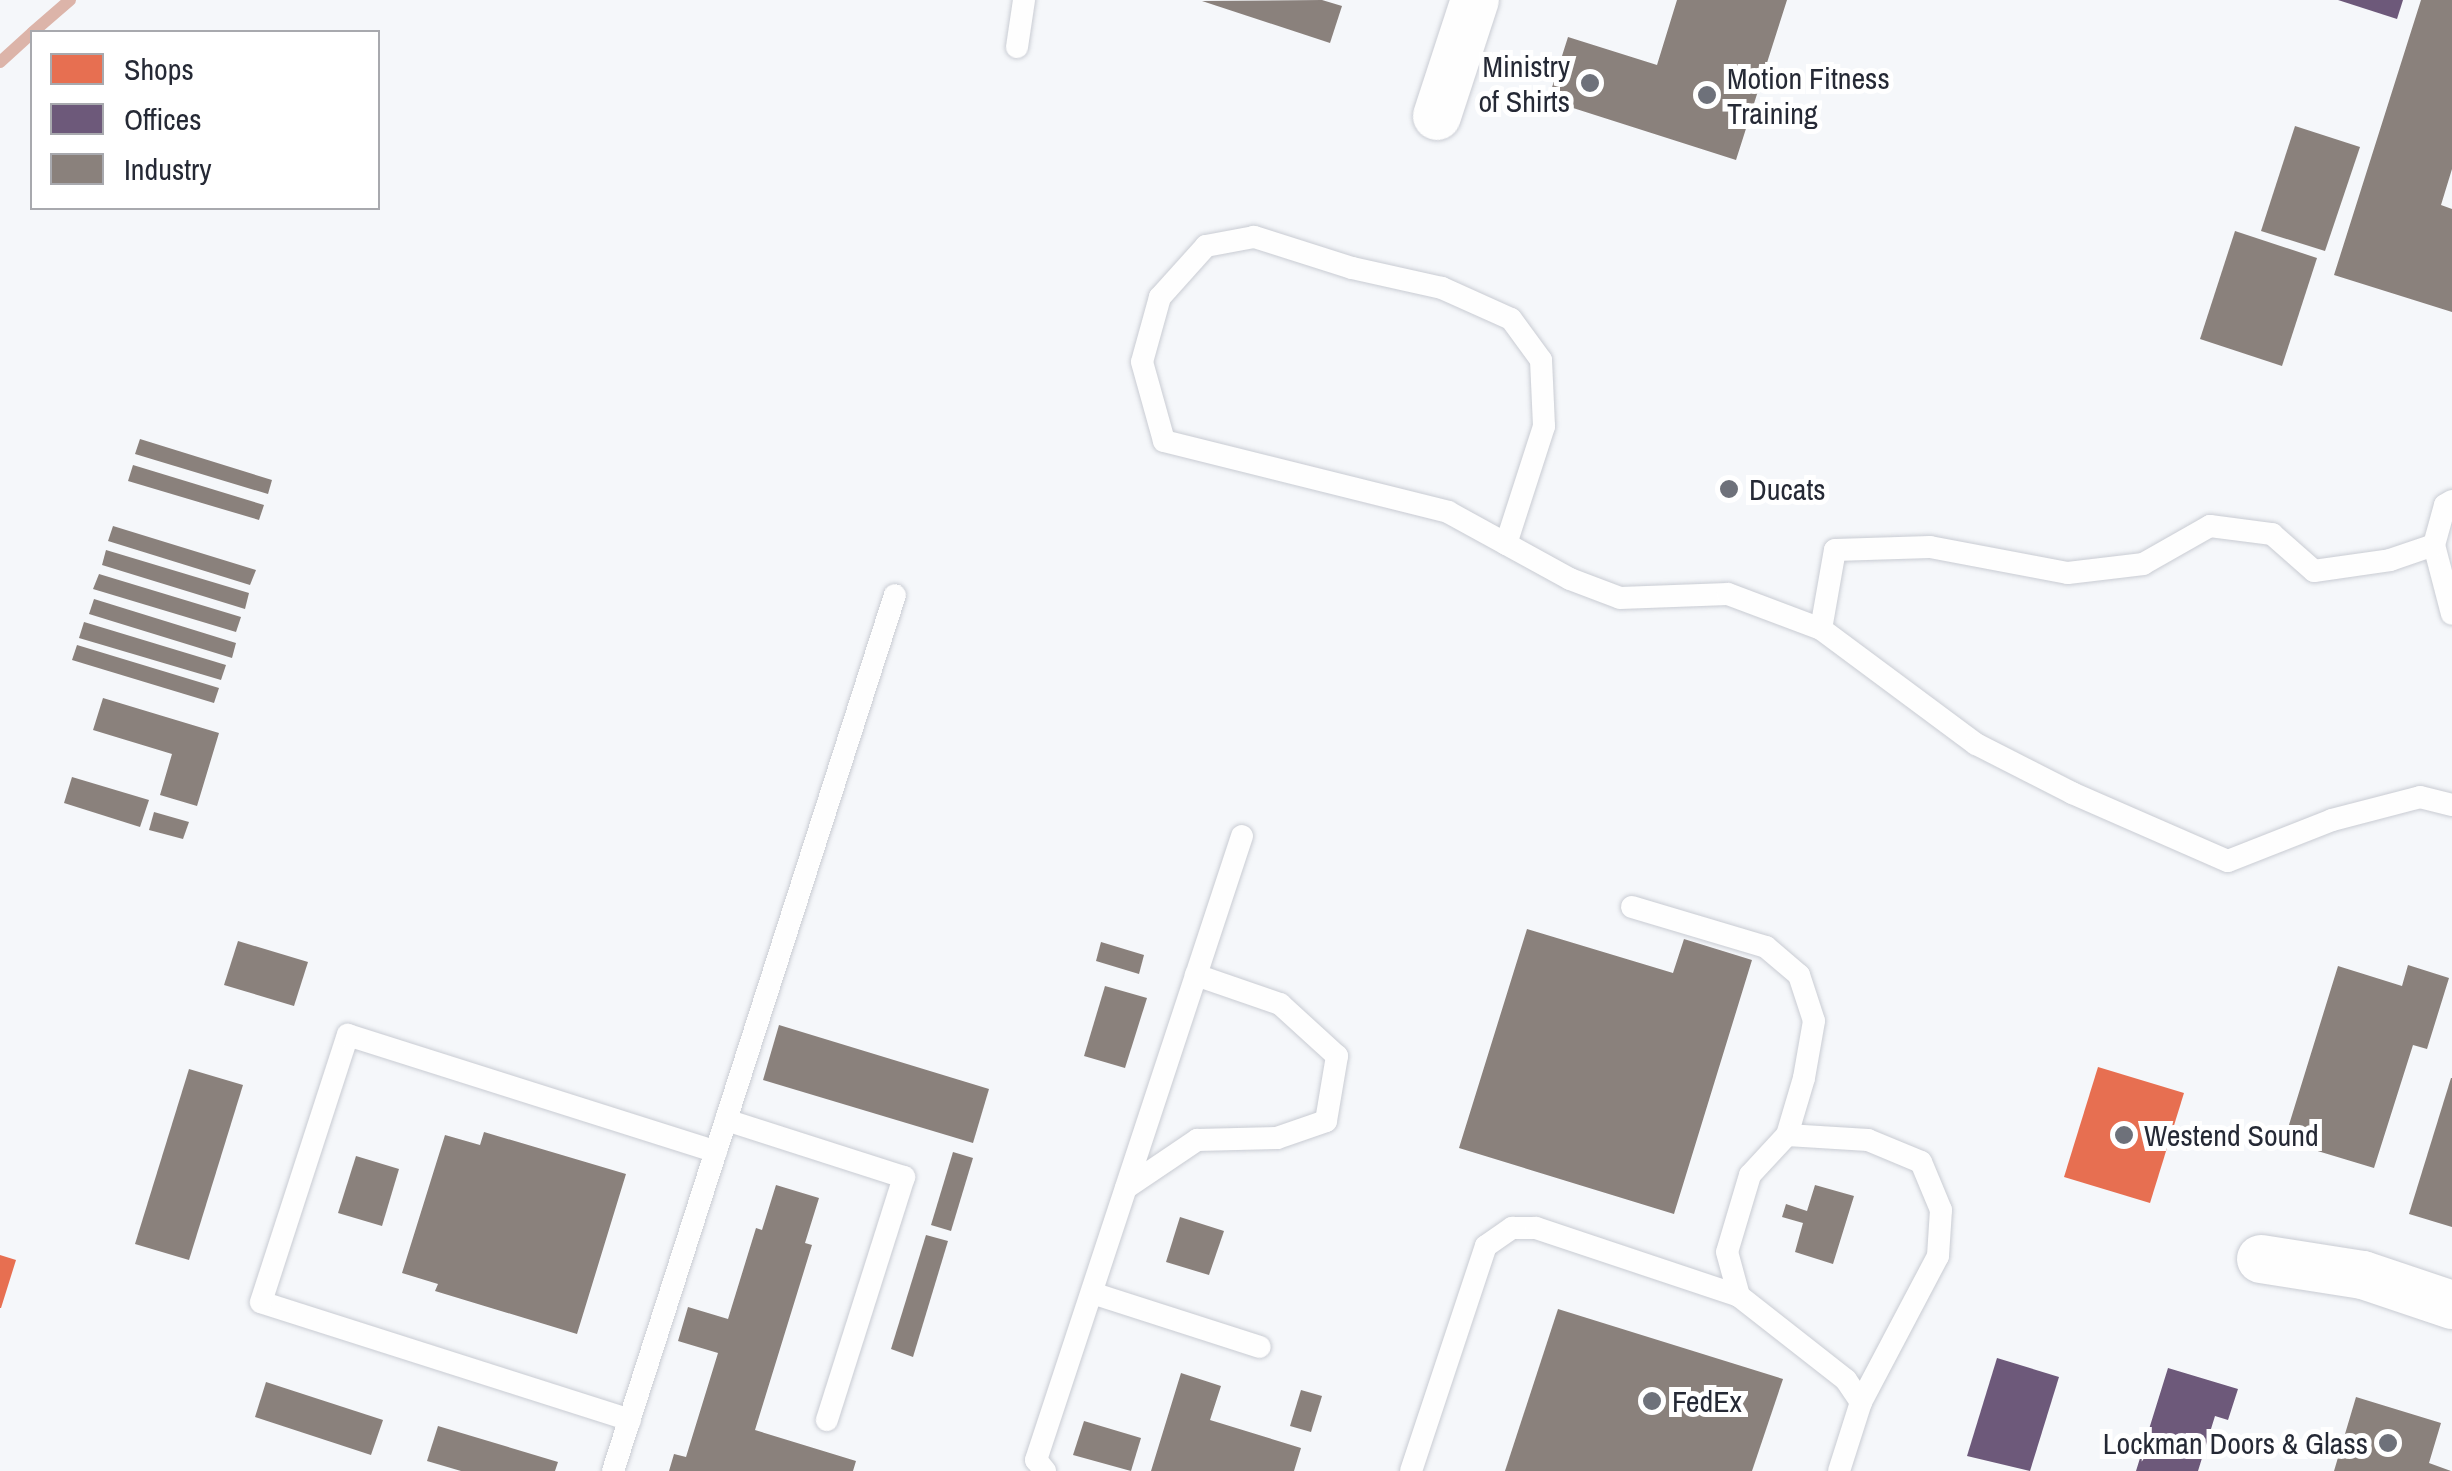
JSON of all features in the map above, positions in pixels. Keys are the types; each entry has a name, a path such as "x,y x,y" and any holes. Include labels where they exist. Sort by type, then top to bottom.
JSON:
{"street":[{"path":"1437,116 1475,0"},
{"path":"2261,1259 2363,1276 2452,1305"}],"lane":[{"path":"1017,47 1024,0"},
{"path":"1506,544 1544,426 1540,360 1511,319 1442,288 1352,268 1254,237 1206,246 1160,296 1142,362 1164,441 1448,512 1506,544 1570,579 1620,598 1728,594 1821,629 1976,744 2072,792 2228,861 2332,820 2420,796 2452,805"},
{"path":"2452,501 2445,505 2434,545 2452,614"},
{"path":"1821,629 1835,550 1930,547 2068,573 2143,564 2210,526 2272,534 2314,571 2390,560 2434,545"},
{"path":"613,1471 895,595"},
{"path":"1045,1471 1036,1460 1242,836"},
{"path":"1632,907 1766,947 1799,974 1814,1022 1804,1078 1787,1135 1750,1175 1727,1252 1739,1296"},
{"path":"1126,1188 1197,1140 1277,1138 1326,1121 1337,1056 1280,1004 1196,974"},
{"path":"630,1420 261,1302 348,1035 716,1152"},
{"path":"726,1120 904,1177 827,1420"},
{"path":"1787,1135 1868,1140 1921,1162 1941,1210 1938,1256 1861,1402 1839,1471"},
{"path":"1410,1471 1486,1246 1512,1228 1536,1228 1739,1296 1846,1380 1861,1402"},
{"path":"1092,1293 1260,1347"}],"building: Shops":[{"name":"Westend Sound","path":"2098,1067 2184,1093 2150,1203 2064,1177"},
{"path":"0,1255 16,1260 1,1308 0,1308"}],"building: Offices":[{"path":"2338,0 2403,0 2397,19"},
{"path":"1997,1358 2059,1377 2030,1471 1967,1456"},
{"path":"2168,1368 2238,1389 2228,1420 2215,1416 2198,1471 2136,1471"}],"building: Industry":[{"path":"1322,0 1342,6 1330,43 1202,1"},
{"path":"1677,0 1787,0 1736,160 1548,100 1568,37 1657,65"},
{"path":"2421,0 2452,0 2452,169 2441,205 2452,209 2452,312 2334,275"},
{"path":"2295,126 2360,147 2325,251 2261,231"},
{"path":"2235,231 2317,258 2282,366 2200,339"},
{"path":"140,439 272,480 268,494 135,454"},
{"path":"133,465 264,505 259,520 128,481"},
{"path":"113,526 256,570 250,585 108,541"},
{"path":"106,550 249,593 245,609 102,565"},
{"path":"99,574 241,617 236,632 93,589"},
{"path":"94,599 236,643 232,658 89,614"},
{"path":"84,622 226,665 221,680 79,638"},
{"path":"77,645 219,688 214,703 72,660"},
{"path":"103,698 219,733 197,806 160,795 172,754 93,730"},
{"path":"72,777 149,800 140,827 64,803"},
{"path":"154,812 189,822 183,839 149,830"},
{"path":"1527,929 1673,973 1684,939 1752,960 1674,1214 1459,1148"},
{"path":"238,941 308,962 294,1006 224,985"},
{"path":"1101,942 1144,955 1139,974 1096,961"},
{"path":"2408,965 2449,978 2427,1049 2413,1045 2374,1168 2284,1141 2338,966 2402,986"},
{"path":"1105,986 1147,998 1125,1068 1084,1056"},
{"path":"779,1025 989,1089 973,1143 763,1080"},
{"path":"189,1069 243,1085 189,1260 135,1244"},
{"path":"2452,1078 2452,1227 2409,1214"},
{"path":"484,1132 626,1174 577,1334 435,1291 438,1284 402,1273 445,1135 480,1145"},
{"path":"953,1152 973,1158 951,1231 931,1225"},
{"path":"356,1156 399,1169 382,1226 338,1213"},
{"path":"776,1185 819,1198 805,1243 812,1245 755,1430 856,1461 853,1471 669,1471 674,1454 686,1457 718,1353 678,1341 688,1307 728,1319 756,1228 762,1230"},
{"path":"1815,1185 1854,1196 1833,1264 1795,1252 1803,1223 1782,1217 1786,1204 1807,1211"},
{"path":"1180,1217 1224,1231 1209,1275 1166,1262"},
{"path":"926,1235 948,1241 913,1357 891,1349"},
{"name":"FedEx","path":"1558,1309 1783,1379 1752,1471 1505,1471"},
{"path":"1181,1373 1221,1386 1210,1420 1301,1448 1294,1471 1151,1471"},
{"path":"266,1382 383,1420 371,1455 255,1417"},
{"path":"1301,1390 1322,1396 1311,1432 1290,1426"},
{"name":"Lockman Doors & Glass","path":"2356,1397 2441,1423 2429,1463 2451,1471 2334,1471"},
{"path":"1084,1421 1141,1438 1131,1471 1073,1455"},
{"path":"438,1426 558,1462 555,1471 461,1471 427,1461"}],"waterway":[{"path":"35,30 70,0"},
{"path":"0,62 30,35"}],"place":[{"name":"Ministry of Shirts","path":"1590,83"},
{"name":"Motion Fitness Training","path":"1707,95"},
{"name":"Ducats","path":"1729,489"},
{"name":"Westend Sound","path":"2124,1135"},
{"name":"FedEx","path":"1652,1401"},
{"name":"Lockman Doors & Glass","path":"2388,1443"}]}
